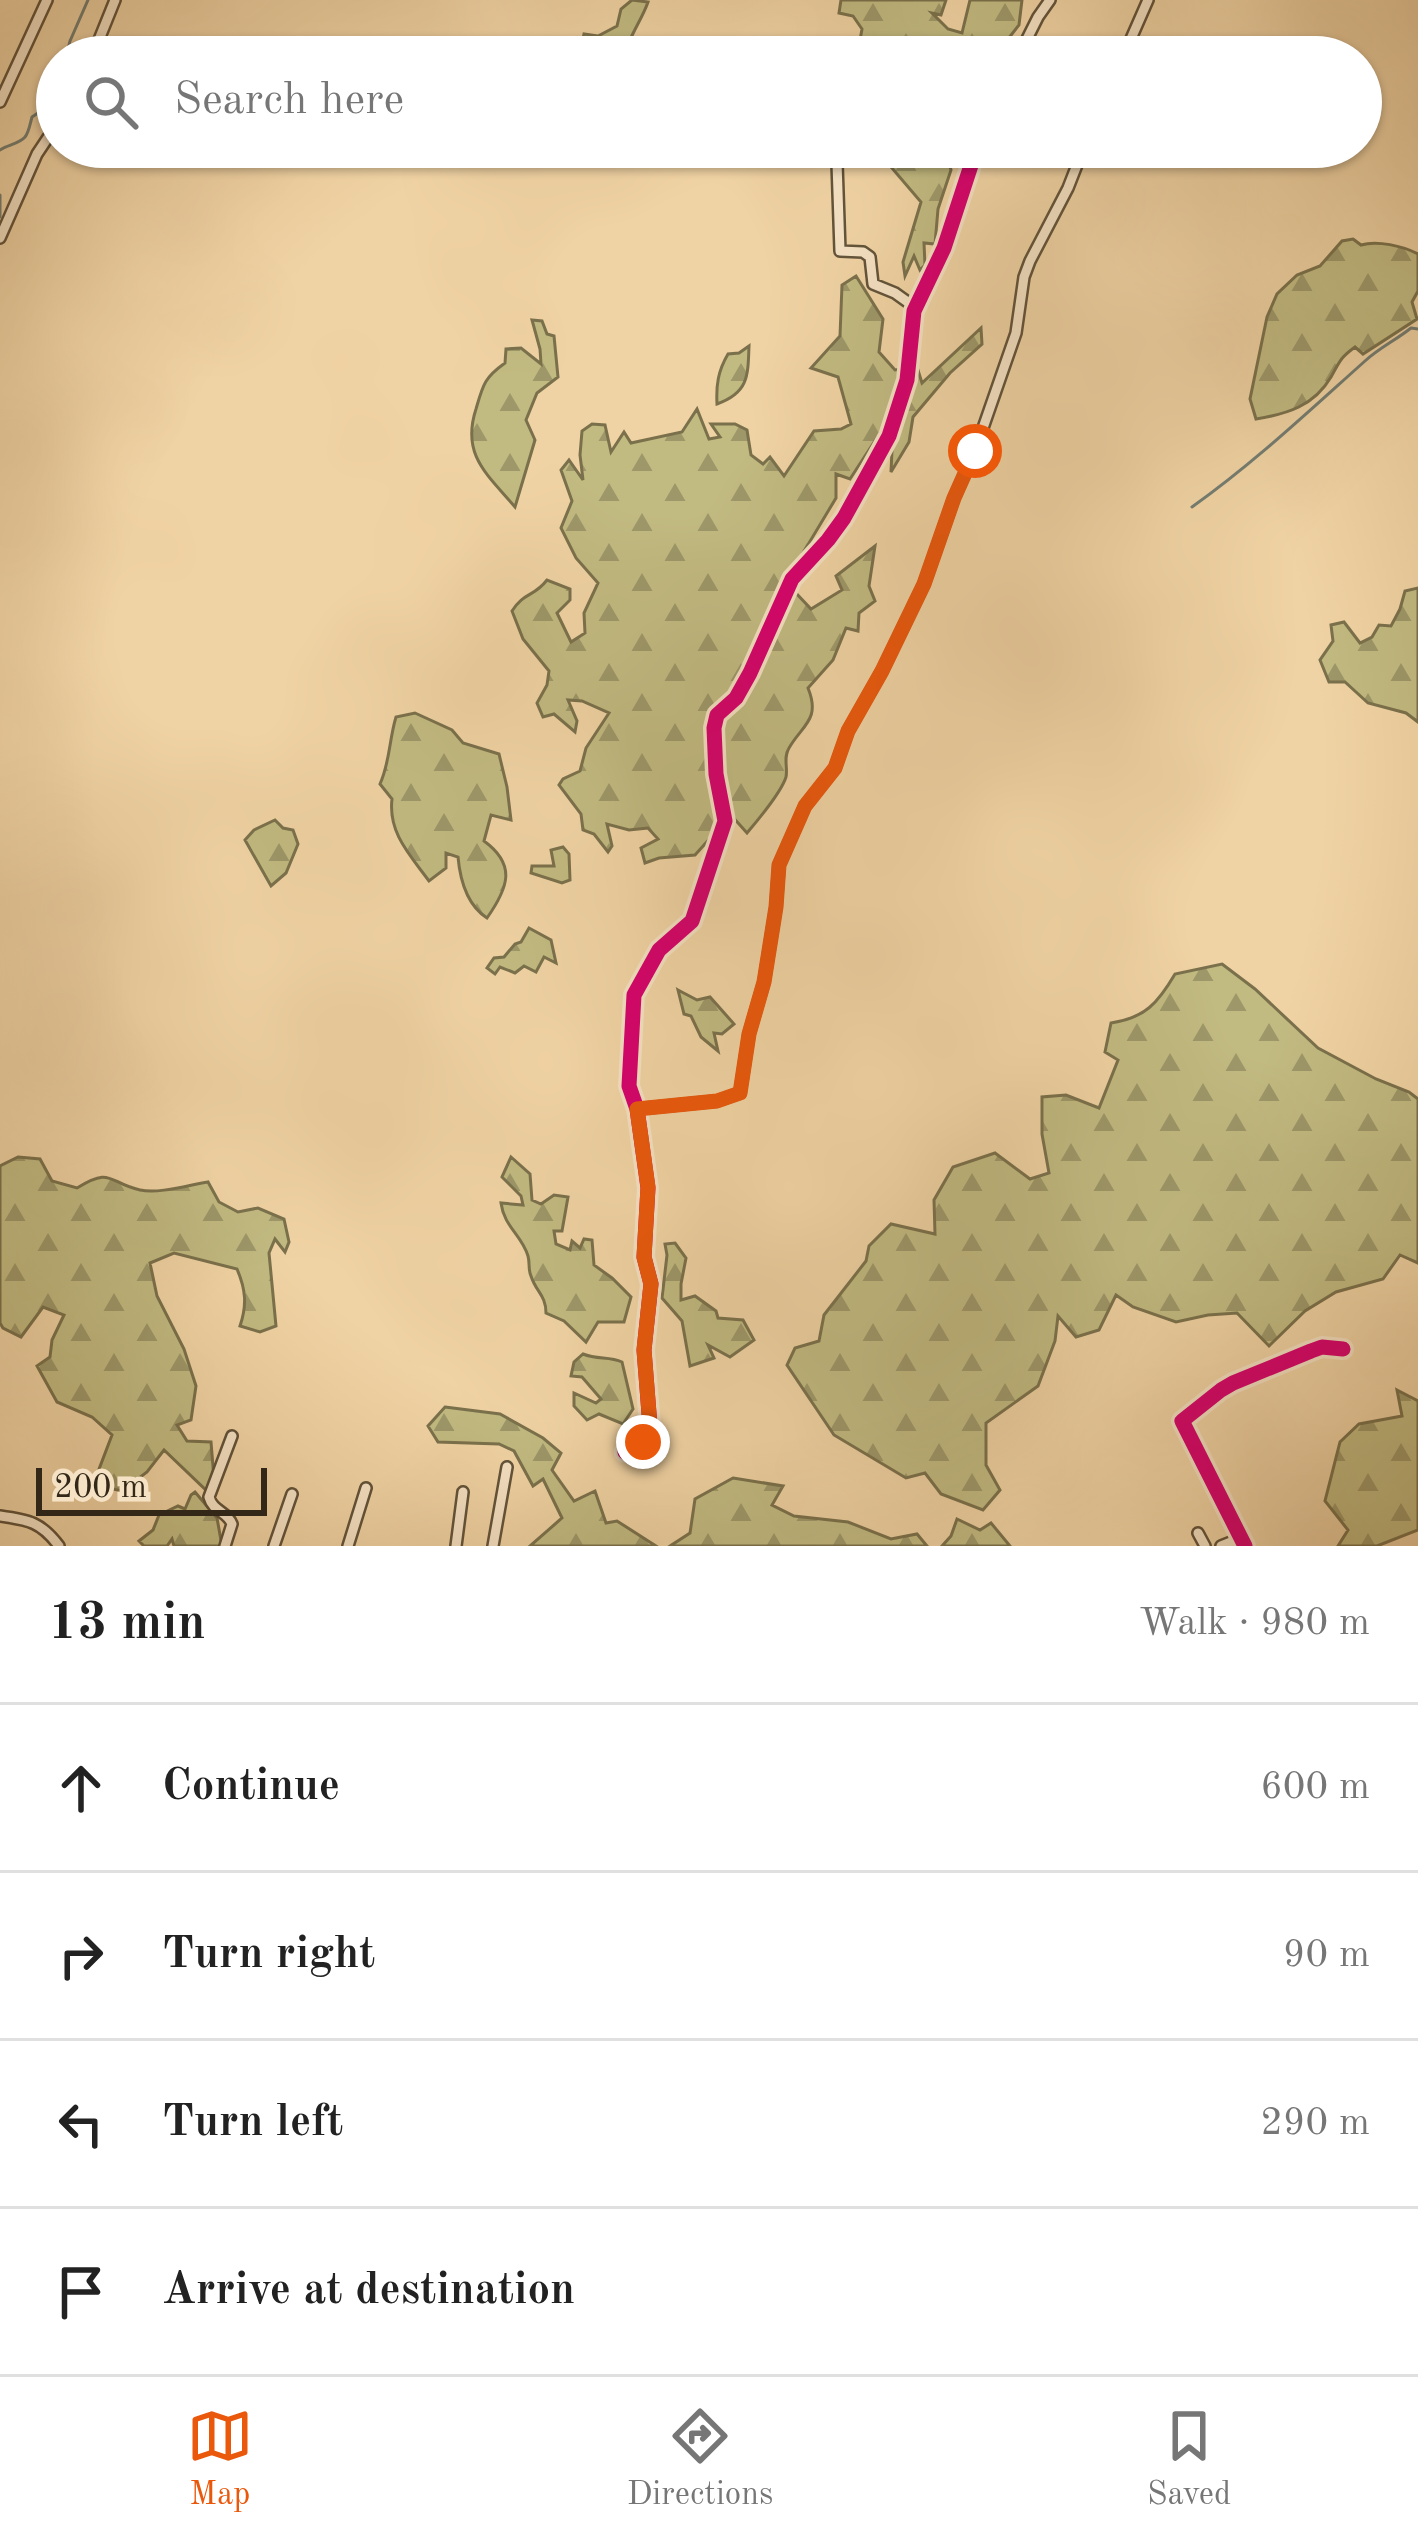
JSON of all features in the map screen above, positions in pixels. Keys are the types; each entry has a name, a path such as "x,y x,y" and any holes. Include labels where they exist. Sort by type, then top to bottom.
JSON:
{"street":[{"path":"0,102 47,0"},
{"path":"100,36 115,0"},
{"path":"1028,36 1050,0"},
{"path":"1132,36 1148,0"},
{"path":"0,238 36,156"},
{"path":"837,168 840,251 870,257 873,284 916,308"},
{"path":"625,1452 643,1442 650,1426 644,1350 651,1284 644,1257 648,1187 637,1109 629,1086 634,995 659,950 692,921 725,821 716,782 717,715 736,698 750,673 792,579 844,518 889,436 907,380 916,308 944,248 970,168"},
{"path":"637,1109 717,1101 740,1093 767,966 779,865 805,806 835,768 848,731 924,584 1016,333 1030,261 1076,168"},
{"path":"1221,1546 1243,1542 1183,1421 1233,1383 1322,1347 1343,1349"},
{"path":"225,1546 230,1519 213,1509 208,1498 232,1436"},
{"path":"493,1546 507,1467"},
{"path":"348,1546 366,1489"},
{"path":"456,1546 463,1492"},
{"path":"274,1546 292,1494"},
{"path":"0,1516 37,1523 59,1546"},
{"path":"1198,1533 1205,1546"}],"green space":[{"path":"632,0 648,2 632,36 598,36 617,26 621,9"},
{"path":"841,0 946,0 941,15 932,13 948,29 962,33 970,0 1022,0 1019,25 1010,36 861,36 862,29 853,16 839,13"},
{"path":"892,168 950,168 938,209 935,244 924,243 925,265 920,270 914,256 905,276 903,262 921,202"},
{"path":"1353,239 1361,245 1390,245 1418,254 1418,291 1412,302 1417,319 1363,354 1355,347 1308,402 1256,419 1250,399 1267,317 1277,294 1297,275 1320,266 1342,241"},
{"path":"856,276 883,319 879,352 895,370 917,367 922,383 981,328 982,344 913,417 909,442 891,472 900,427 886,424 850,479 836,474 836,498 800,558 802,580 795,592 811,609 842,590 836,576 875,546 869,586 875,601 859,613 858,631 846,628 833,660 808,688 811,715 787,752 783,783 747,833 731,815 695,855 645,863 641,848 658,839 648,828 629,830 607,824 612,846 608,852 594,834 583,830 581,814 559,785 580,771 586,748 609,713 568,700 577,721 575,732 554,714 543,717 537,703 549,671 523,639 512,611 547,580 570,589 570,600 557,613 571,642 585,633 584,613 598,583 576,558 561,528 572,501 561,470 569,460 583,480 582,431 592,424 605,425 611,452 624,432 631,443 682,432 697,409 709,439 720,437 711,424 735,424 747,430 751,455 763,464 770,457 784,476 814,431 851,424 838,377 811,368 840,336 842,285"},
{"path":"532,320 542,321 547,334 554,336 558,377 537,393 526,420 535,440 515,507 479,463 472,425 483,388 505,363 506,349 521,348 541,364"},
{"path":"749,346 744,382 735,395 717,404 718,378 728,354"},
{"path":"1418,588 1418,722 1406,713 1368,703 1345,682 1329,682 1320,660 1333,641 1331,625 1344,622 1360,643 1372,637 1379,625 1391,626 1405,591"},
{"path":"415,713 452,730 463,743 499,754 511,820 491,815 484,841 501,859 506,877 487,918 466,891 458,857 446,853 446,868 429,881 393,822 392,799 380,784 396,717"},
{"path":"275,820 293,830 298,844 286,873 271,886 245,840"},
{"path":"563,847 569,854 570,880 562,883 531,873 532,866 554,866 551,850"},
{"path":"529,928 551,940 556,963 544,957 536,972 524,966 515,973 500,967 495,974 487,968 494,958 504,957 521,942"},
{"path":"1222,964 1318,1048 1418,1099 1418,1263 1400,1255 1383,1279 1336,1292 1305,1311 1269,1346 1237,1313 1176,1322 1133,1307 1116,1295 1099,1330 1076,1337 1058,1316 1055,1341 1038,1386 986,1423 986,1465 1000,1490 983,1510 941,1494 925,1473 906,1478 834,1435 787,1365 795,1348 819,1341 824,1315 866,1261 869,1246 891,1224 935,1234 934,1200 953,1167 995,1153 1030,1179 1049,1173 1042,1097 1066,1095 1099,1108 1118,1060 1105,1052 1111,1023 1149,1008 1175,974"},
{"path":"678,990 697,1000 710,997 734,1024 722,1034 714,1033 718,1051 701,1037 691,1016 684,1014"},
{"path":"18,1157 40,1159 52,1181 77,1188 104,1177 148,1191 208,1182 219,1202 238,1212 258,1208 284,1219 289,1242 285,1252 275,1239 269,1253 276,1326 260,1332 240,1326 244,1298 237,1269 174,1253 150,1263 157,1296 184,1349 196,1386 191,1420 177,1425 187,1441 211,1442 214,1479 207,1491 164,1450 147,1472 122,1491 93,1485 112,1435 92,1417 57,1402 37,1366 50,1357 64,1315 43,1307 21,1337 0,1323 0,1166"},
{"path":"511,1157 530,1174 532,1200 541,1204 554,1195 568,1197 562,1231 554,1231 556,1244 570,1250 572,1241 580,1248 584,1239 592,1240 594,1265 631,1297 624,1322 598,1322 586,1342 564,1321 546,1313 525,1249 501,1203 523,1205 521,1196 502,1177"},
{"path":"675,1243 686,1258 681,1300 695,1296 716,1311 718,1318 743,1320 754,1340 730,1357 708,1345 714,1358 690,1366 682,1321 662,1298 665,1244"},
{"path":"583,1354 622,1362 633,1409 623,1424 599,1414 587,1420 574,1406 574,1393 596,1403 601,1399 582,1377 571,1376 574,1362"},
{"path":"1397,1390 1418,1401 1418,1530 1377,1546 1338,1546 1348,1530 1325,1501 1340,1442 1359,1424 1402,1416"},
{"path":"445,1407 500,1414 543,1438 561,1453 552,1470 574,1501 595,1491 606,1523 617,1521 656,1546 530,1546 562,1518 543,1479 533,1486 514,1451 499,1444 438,1442 428,1426"},
{"path":"733,1478 783,1486 772,1505 794,1516 848,1522 891,1539 917,1534 927,1546 670,1546 690,1533 695,1499"},
{"path":"195,1492 217,1518 222,1546 174,1546 172,1539 167,1546 144,1546 139,1541 153,1530 159,1515 178,1506 185,1509"},
{"path":"957,1519 980,1530 991,1523 1010,1546 942,1546"}],"waterway":[{"path":"72,36 88,0"},
{"path":"0,150 25,137 36,114"},
{"path":"0,195 0,217"},
{"path":"1192,507 1259,455 1370,356 1411,328 1418,329"}],"cycle path":[{"path":"625,1452 643,1442 650,1426 644,1350 651,1284 644,1257 648,1188 637,1109 629,1086 634,995 659,950 692,921 725,821 716,774 717,715 736,698 750,673 792,579 844,518 889,436 907,380 914,311 944,248 970,168"},
{"path":"1245,1546 1182,1421 1233,1383 1322,1347 1343,1349"}],"route":[{"path":"643,1442 650,1426 644,1350 651,1284 644,1257 648,1187 637,1109 739,1095 764,982 779,865 805,806 835,768 848,731 924,584 975,451"}]}
